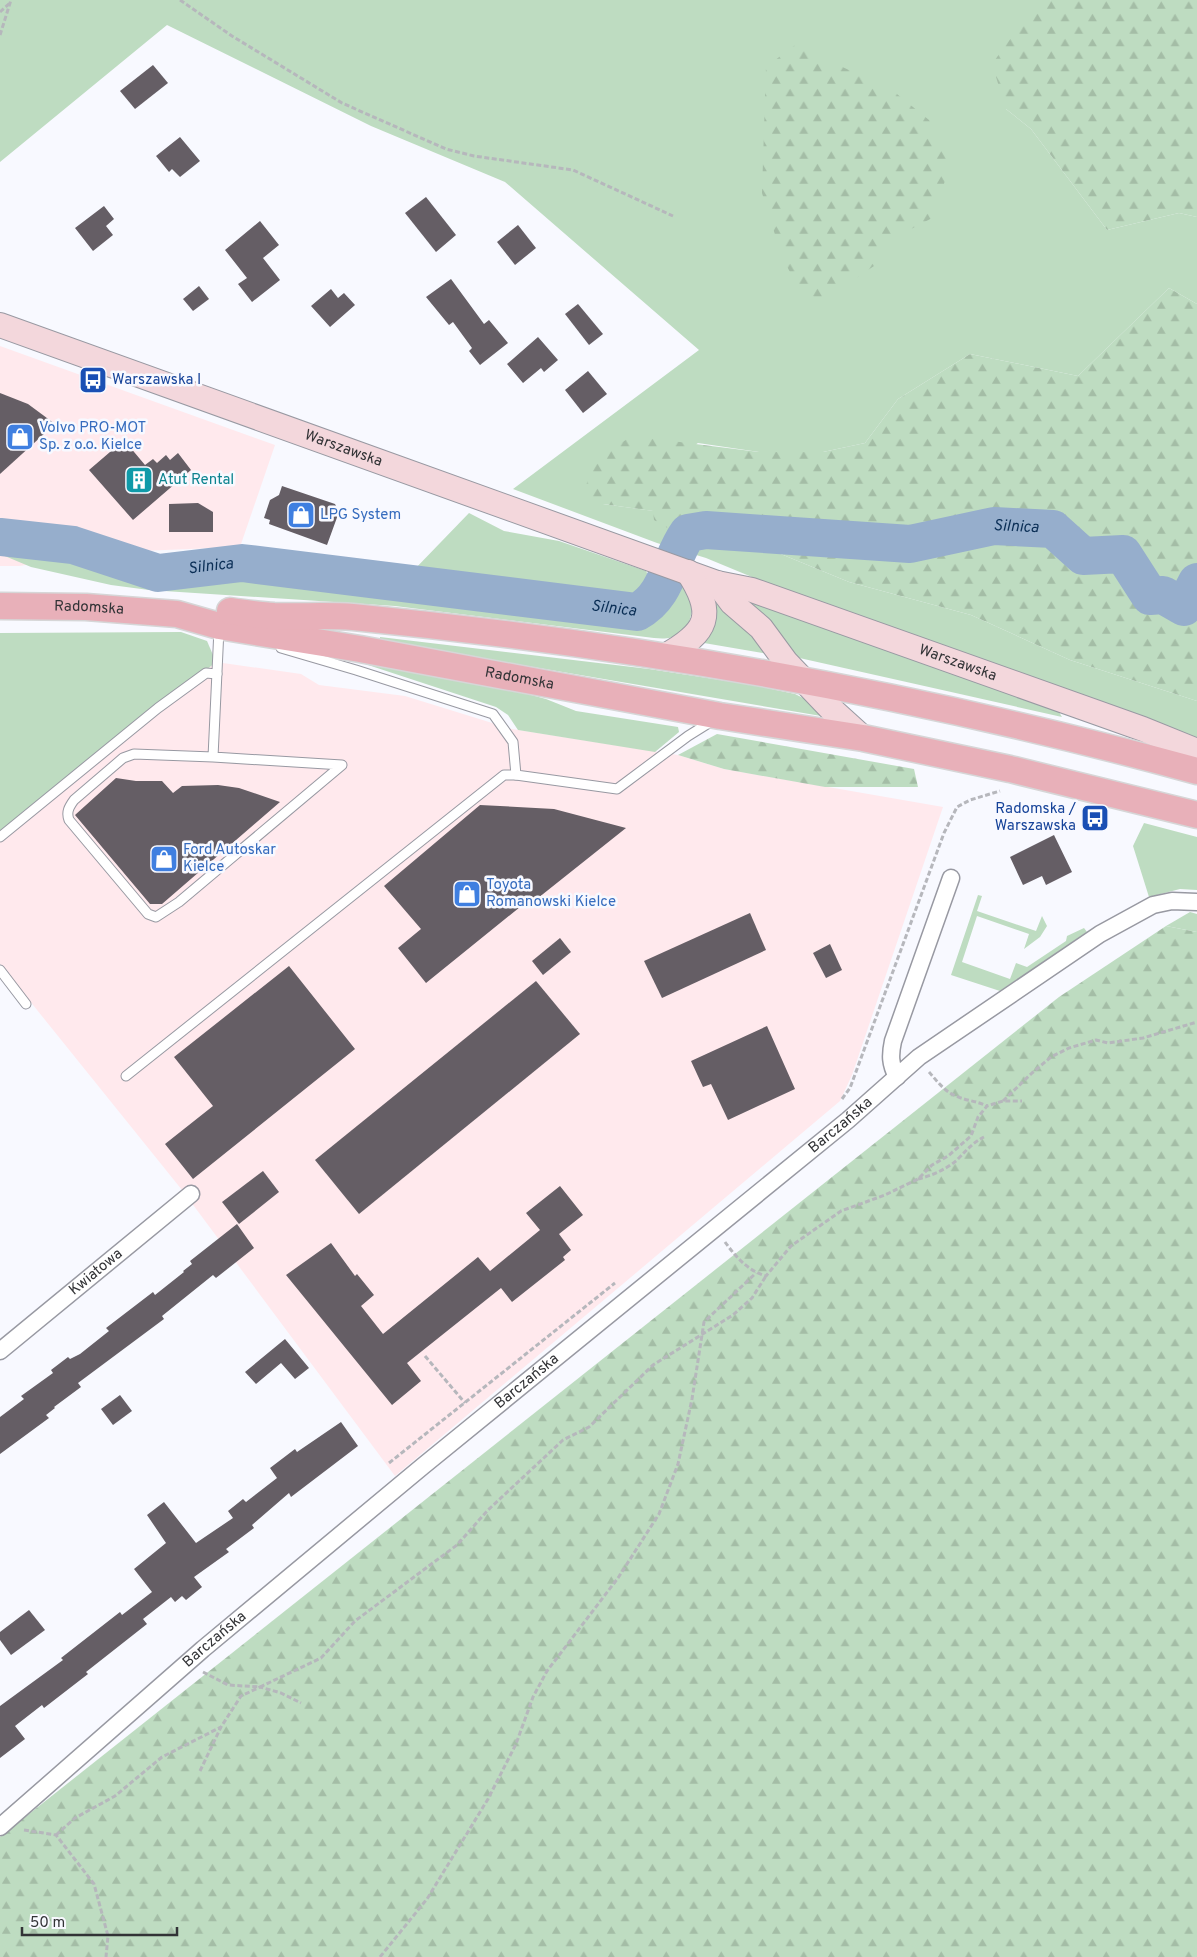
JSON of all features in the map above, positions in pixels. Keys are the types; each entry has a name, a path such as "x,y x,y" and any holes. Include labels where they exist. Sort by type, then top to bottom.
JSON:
{"main road":[{"name":"Radomska","path":"0,606 86,608 177,614 220,610 272,616 350,617 665,656"},
{"name":"Radomska","path":"177,614 225,627 360,649 720,716 863,738"},
{"path":"665,656 803,680 1008,722 1197,771"},
{"path":"863,738 1010,769 1197,815"}],"street":[{"name":"Warszawska","path":"0,324 717,583 752,590 1143,729 1197,751"},
{"path":"665,656 686,644 699,631 704,620 704,604 700,591 688,572"},
{"path":"717,583 732,603 761,628 786,662 831,709 863,738"},
{"path":"897,1077 892,1068 890,1056 893,1041 951,878"},
{"name":"Barczańska","path":"6,1822 191,1660 423,1466 716,1229 919,1057 1100,934 1153,905 1172,901 1195,902"},
{"name":"Kwiatowa","path":"0,1351 191,1194"}],"lane":[{"path":"213,757 217,674 225,627 269,645 356,670 492,714 513,742 516,775"},
{"path":"0,837 158,708 206,673 217,674"},
{"path":"126,1076 504,774 617,789 688,736 720,716"},
{"path":"134,754 213,757 342,765 179,902 156,916 148,914 69,820 68,808 74,800 123,758 134,754"},
{"path":"0,970 26,1004"}],"path":[{"path":"180,0 232,36 342,103 446,149 474,156 573,170 673,216"},
{"path":"0,12 11,1"},
{"path":"0,35 11,1"},
{"path":"840,1100 850,1088 944,833 957,807 970,800 1005,790"},
{"path":"1003,1102 1032,1073 1051,1058 1069,1048 1096,1040 1108,1043 1143,1038 1197,1022"},
{"path":"928,1070 944,1088 956,1096 977,1100 987,1106"},
{"path":"918,1179 932,1164 948,1156 971,1136 978,1117 987,1106 1003,1102 1022,1101"},
{"path":"200,1771 221,1727 241,1696 321,1658 355,1621 457,1545 488,1510 563,1440 589,1427 653,1365 733,1315 752,1298 766,1276 792,1246 841,1211 885,1195 918,1179 929,1177 955,1162 974,1142 984,1138"},
{"path":"716,1229 734,1254 756,1273 766,1276"},
{"path":"380,1957 427,1899 488,1799 516,1744 532,1697 547,1671 618,1578 659,1514 678,1464 704,1322 756,1273"},
{"path":"389,1463 622,1277"},
{"path":"425,1356 460,1397"},
{"path":"191,1660 205,1675 228,1685 260,1687 281,1693 301,1703"},
{"path":"56,1836 75,1818 116,1796 162,1757 221,1727"},
{"path":"6,1822 38,1834 56,1836 94,1884 108,1936 106,1957"}],"shaded area":[{"path":"0,346 275,445 240,547 115,552 19,566 0,566"},
{"path":"216,662 301,674 319,685 405,696 512,729 678,755 724,769 943,807 852,1075 840,1101 395,1476 182,1190 0,964 0,838"}],"green space":[{"path":"0,0 1051,0 1006,109 1031,129 1107,230 1179,213 1197,217 1197,304 1169,288 1078,376 970,354 898,399 865,443 823,452 759,452 698,443 603,504 654,511 714,536 749,541 849,582 971,615 1070,660 1197,701 1197,738 771,585 706,558 657,543 513,489 699,350 505,182 371,126 167,25 0,162"},
{"path":"1051,0 1197,0 1197,217 1179,213 1107,230 1031,129 1006,109 992,64 1021,24"},
{"path":"795,45 892,90 929,120 950,164 934,217 896,237 874,266 822,301 799,289 782,257 762,193 766,67"},
{"path":"1169,288 1197,304 1197,701 1070,660 971,615 849,582 749,541 676,533 654,520 653,511 603,504 585,491 592,461 632,436 759,452 823,452 865,443 898,399 970,354 1078,376"},
{"path":"469,513 504,531 559,541 646,571 648,575 677,584 685,589 691,599 692,605 688,624 680,633 674,636 658,638 395,606 149,590 111,585 31,567 0,554 0,536 6,535 51,538 108,546 146,558 197,561 246,555 333,562 412,572"},
{"path":"746,600 1059,712 1062,717 795,657"},
{"path":"715,603 730,612 768,654 704,643 714,624"},
{"path":"181,632 207,641 216,662 0,838 0,633"},
{"path":"380,637 649,669 753,685 795,694 807,700 821,716 380,641"},
{"path":"365,664 505,688 546,699 576,711 678,727 679,732 655,752 518,730 508,715 496,707"},
{"path":"717,734 914,769 918,787 825,787 724,769 678,755"},
{"path":"1144,823 1197,837 1197,890 1180,889 1149,897 1133,846"},
{"path":"978,895 982,896 977,911 1036,931 1042,916 1047,926 1040,937 1024,949 1029,934 977,916 962,962 1010,979 1016,963 1027,967 1066,941 1067,936 1084,928 1087,932 1000,991 951,975"},
{"path":"1190,912 1197,914 1197,932 1166,926"},
{"path":"1166,926 1197,932 1197,1957 0,1957 0,1837 1059,997"}],"building":[{"path":"153,65 168,83 135,109 120,91"},
{"path":"180,137 200,161 180,177 172,169 169,172 156,156"},
{"path":"426,197 456,235 436,252 405,213"},
{"path":"104,206 114,219 106,226 113,235 93,251 75,228"},
{"path":"260,221 279,245 263,258 280,280 252,302 238,284 247,278 225,250"},
{"path":"518,225 536,248 515,265 497,242"},
{"path":"451,279 484,324 489,320 508,343 480,365 469,351 472,348 453,322 449,325 426,297"},
{"path":"199,286 209,299 193,311 183,299"},
{"path":"331,289 338,298 344,293 355,305 330,327 311,306"},
{"path":"578,304 603,334 589,345 565,314"},
{"path":"538,337 558,360 544,372 541,368 523,383 507,364"},
{"path":"588,371 607,394 583,413 565,390"},
{"name":"Volvo PRO-MOT Sp. z o.o. Kielce","path":"0,393 28,404 55,424 0,474"},
{"name":"Atut Rental","path":"124,440 145,465 153,459 157,463 166,455 170,460 178,453 191,470 133,520 89,470"},
{"name":"LPG System","path":"282,486 335,504 339,512 327,545 269,524 270,520 264,518 270,500 279,495"},
{"path":"198,503 213,512 213,532 169,532 169,504"},
{"name":"Ford Autoskar Kielce","path":"116,778 136,781 162,781 173,793 182,786 218,785 239,788 280,802 162,904 150,904 75,815"},
{"name":"Toyota Romanowski Kielce","path":"480,805 554,809 626,828 528,906 525,903 426,983 398,948 421,929 384,886"},
{"path":"1054,835 1072,872 1046,885 1042,876 1023,885 1010,857"},
{"path":"750,913 766,950 662,998 644,961"},
{"path":"560,938 571,952 543,975 532,961"},
{"path":"830,944 842,970 826,978 813,953"},
{"path":"289,966 355,1049 193,1179 165,1144 213,1106 174,1057"},
{"path":"536,981 580,1034 359,1214 315,1160"},
{"path":"767,1026 795,1089 728,1120 711,1084 703,1087 691,1061"},
{"path":"263,1171 279,1192 239,1224 222,1202"},
{"path":"560,1186 583,1215 559,1234 571,1250 563,1257 565,1260 512,1302 501,1288 407,1363 421,1381 392,1405 286,1275 331,1243 355,1276 357,1274 374,1295 361,1306 383,1334 478,1257 490,1271 540,1230 526,1213"},
{"path":"237,1224 254,1248 216,1278 213,1275 162,1316 164,1319 78,1383 81,1387 54,1407 46,1415 49,1418 0,1454 0,1417 24,1399 21,1396 53,1373 51,1370 68,1357 70,1359 80,1354 109,1331 106,1328 153,1292 155,1295 184,1272 192,1264 190,1261"},
{"path":"285,1339 309,1368 295,1379 281,1363 256,1384 245,1372"},
{"path":"120,1395 132,1411 113,1425 101,1409"},
{"path":"341,1422 358,1446 291,1497 289,1493 252,1525 254,1528 226,1549 229,1552 194,1577 202,1587 186,1600 182,1596 175,1602 171,1597 143,1619 147,1624 86,1672 88,1674 44,1708 42,1705 15,1726 25,1739 0,1758 0,1706 63,1660 61,1658 120,1612 122,1615 152,1592 134,1569 166,1543 147,1515 164,1502 196,1543 233,1518 228,1511 243,1499 246,1502 277,1478 270,1468 295,1449 297,1452"},
{"path":"29,1610 45,1630 11,1655 0,1640 0,1632"}],"waterway":[{"name":"Silnica","path":"0,537 73,545 158,573 242,563 637,612 647,605 662,587 676,554 688,533 706,530 910,544 994,526 1053,529 1083,556 1123,554 1150,596 1163,595 1184,607 1197,582"}],"place":[{"name":"Warszawska I","path":"93,380"},
{"name":"Volvo PRO-MOT Sp. z o.o. Kielce","path":"20,437"},
{"name":"Atut Rental","path":"139,480"},
{"name":"LPG System","path":"301,515"},
{"name":"Radomska / Warszawska","path":"1095,818"},
{"name":"Ford Autoskar Kielce","path":"164,859"},
{"name":"Toyota Romanowski Kielce","path":"467,894"}]}
